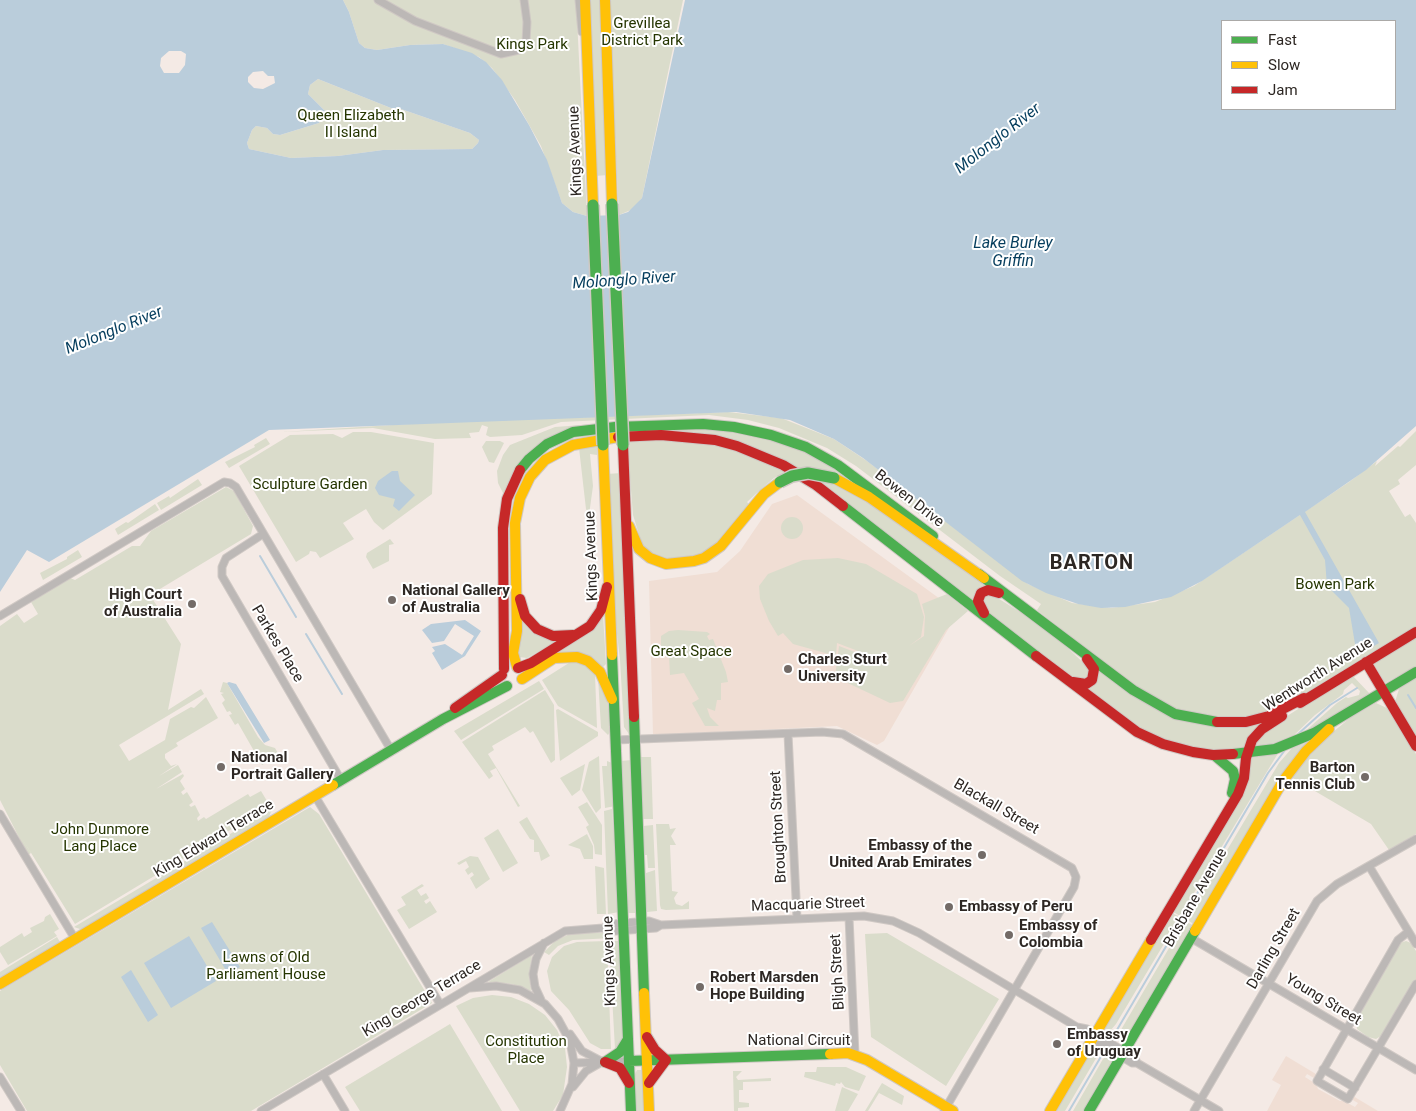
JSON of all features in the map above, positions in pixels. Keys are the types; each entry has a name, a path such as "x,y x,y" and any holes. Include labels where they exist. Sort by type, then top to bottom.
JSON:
{"main road":[{"name":"Kings Avenue","path":"585,0 631,1111"},
{"path":"605,0 612,204 636,740 649,1111"},
{"name":"Bowen Drive","path":"504,677 503,525 507,499 518,473 528,459 547,444 573,432 615,427 686,424 740,428 788,440 838,464 929,533 984,578 1152,703 1191,719 1222,723 1252,721 1275,714 1304,698"},
{"path":"519,671 513,653 517,631 515,536 516,512 524,488 537,468 558,451 573,445 646,435 688,436 715,440 764,456 783,465 816,485 1137,732 1163,744 1192,752 1213,755 1247,754 1278,748 1298,740 1416,672"},
{"path":"626,516 638,547 647,556 666,564 694,561 704,558 721,546 764,494 792,476 808,473 834,478 868,497 984,578"},
{"name":"King Edward Terrace","path":"504,677 516,686 519,671 590,626 599,615 608,580"},
{"path":"517,581 522,609 533,626 545,633 557,636 570,636 580,632"},
{"path":"986,616 978,601 983,591 990,590 1014,599"},
{"name":"Wentworth Avenue","path":"1227,809 1240,790 1247,754 1258,733 1291,711 1304,698 1416,632"},
{"path":"1067,679 1084,684 1092,680 1094,669 1082,652"},
{"name":"King Edward Terrace","path":"0,984 315,796 342,775 391,750 443,719 467,699 504,677 509,666 519,671 530,671 554,658 577,657 588,661 600,672 614,705"},
{"path":"1366,662 1416,746"},
{"name":"Brisbane Avenue","path":"1089,1111 1118,1051 1191,938 1282,781 1306,751 1346,713"},
{"path":"1213,755 1229,766 1235,776 1227,809"},
{"name":"Brisbane Avenue","path":"1050,1111 1098,1039 1227,809"},
{"path":"647,1037 652,1047 666,1060 648,1085"},
{"path":"604,1062 620,1052 628,1038"},
{"name":"National Circuit","path":"629,1061 838,1053 855,1055 948,1110"},
{"path":"604,1062 620,1068 630,1085"}],"street":[{"path":"378,0 415,21 492,52 503,54 519,50 526,42 527,22 524,0"},
{"path":"579,0 581,29 587,46"},
{"path":"0,616 224,482 230,483 236,488 391,750"},
{"name":"Parkes Place","path":"263,534 226,558 222,567 222,576 325,750 342,775"},
{"name":"Blackall Street","path":"615,740 831,732 851,737 1071,867 1076,877 1074,887 948,1110"},
{"name":"Broughton Street","path":"788,734 797,919"},
{"path":"315,796 440,1004"},
{"path":"0,814 75,939"},
{"name":"Darling Street","path":"1194,1111 1318,901 1337,884 1416,839"},
{"path":"1369,866 1416,944"},
{"name":"Macquarie Street","path":"623,927 642,926 654,921 662,925 849,917 876,917 906,926 1118,1051 1135,1058 1137,1063 1219,1111"},
{"name":"Bligh Street","path":"849,917 855,1055"},
{"name":"King George Terrace","path":"261,1111 544,941 568,930 623,927"},
{"path":"1408,932 1398,940 1316,1080 1348,1099 1416,984"},
{"name":"Young Street","path":"1191,938 1416,1070"},
{"path":"544,941 534,963 533,976 536,991 583,1052 604,1062"},
{"path":"467,988 508,987 526,993 545,1004"},
{"path":"563,1026 571,1044 574,1063 570,1091"},
{"path":"574,1063 629,1061"},
{"path":"560,1111 570,1091 586,1071 604,1062"},
{"path":"1323,1069 1355,1088"},
{"path":"322,1074 345,1111"},
{"path":"0,1076 20,1111"}],"shaded area":[{"name":"Charles Sturt University","path":"797,495 958,612 884,741 877,745 837,726 653,735 649,581 717,572 740,551 772,504"},
{"path":"1286,1056 1316,1074 1314,1078 1307,1074 1305,1077 1316,1084 1318,1089 1355,1107 1358,1103 1351,1099 1353,1096 1378,1111 1267,1111 1281,1085 1272,1080"}],"green space":[{"name":"Kings Park","path":"343,0 576,0 587,216 573,212 562,203 541,146 515,100 492,68 479,57 443,44 410,45 377,50 365,48 359,43"},
{"path":"588,0 601,0 608,175 595,176"},
{"name":"Grevillea District Park","path":"608,0 683,0 642,198 633,209 619,215"},
{"name":"Queen Elizabeth II Island","path":"318,79 396,110 401,109 470,133 479,140 478,143 472,149 383,150 338,156 291,158 249,149 247,143 252,130 256,126 267,128 273,134 280,135 319,123 325,111 308,94 310,85"},
{"name":"Bowen Park","path":"728,412 781,418 834,439 867,461 1028,584 1072,603 1111,608 1155,602 1194,586 1349,482 1377,461 1375,466 1398,446 1400,447 1416,431 1416,465 1398,480 1400,484 1389,491 1405,517 1410,514 1416,523 1416,627 1287,704 1257,716 1227,719 1183,713 1142,692 1037,610 1041,604 1000,576 856,466 827,448 779,428 748,420 709,415 561,422 522,435 490,437 486,435 488,427 482,425 479,432 469,433 471,438 435,439 373,428 282,432 424,423"},
{"path":"595,424 549,440 505,497 498,483 497,471 503,455 510,445 555,427"},
{"path":"709,426 784,440 857,479 852,485 799,470 701,434 660,430"},
{"name":"Sculpture Garden","path":"353,432 371,432 434,443 432,494 383,530 374,522 366,509 343,523 354,539 320,558 316,552 310,551 309,554 296,562 239,466 290,435 333,434 342,438"},
{"path":"659,437 715,443 789,472 774,478 747,502 749,504 716,544 700,555 662,559 643,547 633,515 628,452 628,441"},
{"path":"266,438 270,444 229,468 225,462 255,447 254,445"},
{"path":"486,441 500,441 504,443 494,463 489,462 482,447"},
{"path":"597,444 597,455 590,454 593,486 589,515 586,509 579,448"},
{"path":"621,473 629,734 624,727 620,660 614,607 607,474"},
{"path":"198,479 202,485 161,510 157,503 169,496 170,498"},
{"path":"813,479 831,483 855,494 946,554 988,585 978,590 974,603"},
{"name":"John Dunmore Lang Place","path":"226,487 234,491 253,526 251,534 150,595 181,644 168,710 201,689 204,694 119,745 129,761 165,740 170,719 191,707 194,708 206,697 218,718 176,743 178,746 165,754 165,758 171,766 177,764 159,776 178,765 182,772 156,789 183,774 184,776 180,781 185,789 181,792 183,795 187,792 193,802 189,805 191,807 195,805 200,815 197,818 198,821 204,817 206,819 248,794 250,797 261,791 270,806 75,924 20,835 31,853 28,855 0,800 0,626 17,614 24,623 38,614 31,602 70,578 75,580 132,546 140,546 151,531"},
{"path":"155,504 159,510 118,535 115,529 126,522 128,523"},
{"path":"792,517 800,520 803,528 800,536 792,539 784,536 781,528 784,520"},
{"path":"390,539 394,544 389,545 389,561 373,569 366,557 367,553"},
{"path":"78,550 82,557 43,580 40,573 67,559 67,557"},
{"path":"838,558 866,564 917,594 924,617 921,637 909,646 924,636 925,616 922,604 947,594 968,611 946,630 903,701 890,703 835,677 839,646 886,664 891,660 887,662 837,643 836,656 793,644 783,633 778,636 769,621 760,599 759,586 768,574 803,560"},
{"path":"988,592 1057,638 1090,669 1089,680 1079,681 1015,636 981,605 980,601"},
{"path":"603,615 606,664 602,668 574,652 556,653 596,626"},
{"path":"521,617 557,641 527,658 519,657 515,653"},
{"name":"Great Space","path":"669,631 707,632 710,634 707,636 709,640 713,639 728,682 721,683 721,700 717,700 715,711 707,708 710,717 719,726 705,726 692,703 699,699 684,673 670,675 669,656 661,655 661,636"},
{"path":"1416,636 1416,666 1385,683 1373,662"},
{"path":"572,661 587,666 595,674 597,728 558,706 542,680"},
{"path":"1099,671 1139,698 1176,717 1266,720 1246,750 1195,750 1142,731 1085,688 1095,684"},
{"path":"1352,675 1370,694 1302,734 1337,703 1346,697 1359,695 1360,691 1352,683 1344,690 1343,694 1315,715 1289,740 1252,751 1254,744 1268,728"},
{"path":"598,677 605,688 611,720 608,735 601,728"},
{"path":"1416,678 1416,740 1395,702 1399,689"},
{"path":"539,681 544,689 461,740 454,731"},
{"path":"223,682 227,683 258,737 265,745 275,748 279,755 262,765 238,723 235,725 229,715 232,714 230,711 227,712 222,703 225,700 221,694 224,693 220,692"},
{"path":"545,690 554,705 555,760 551,763 533,731 530,733 525,727 492,746 494,750 488,754 520,806 518,807 496,768 490,771 493,776 489,779 462,742"},
{"path":"1376,703 1389,709 1416,754 1416,834 1389,850 1371,824 1291,777 1322,741 1350,718"},
{"path":"558,709 598,732 598,736 560,761 556,710"},
{"path":"1310,741 1195,925 1186,919 1279,763 1292,748"},
{"path":"1276,753 1277,755 1180,916 1172,911 1241,793 1247,759"},
{"path":"599,756 601,808 596,813 582,790 589,762"},
{"path":"640,757 651,757 653,819 643,819"},
{"path":"632,760 637,913 628,913 621,761"},
{"path":"607,761 612,763 615,806 605,808 602,766 607,766"},
{"path":"585,764 580,790 572,796 560,778"},
{"path":"587,802 602,825 602,855 595,854 594,845 586,827 589,825 578,807"},
{"name":"Lawns of Old Parliament House","path":"310,807 319,814 432,1003 251,1111 27,1111 0,1065 0,991"},
{"path":"272,809 269,817 87,927 80,929 74,927"},
{"path":"612,809 619,912 608,914 604,811"},
{"path":"527,817 550,856 541,861 539,852 534,852 534,840 530,839 519,822"},
{"path":"656,824 669,824 670,829 676,828 671,836 676,845 670,845 672,891 678,892 674,898 676,904 682,906 689,901 689,909 661,909"},
{"path":"653,825 655,868 648,868 647,855 644,855 643,826"},
{"path":"498,829 518,863 503,872 484,838"},
{"path":"587,834 593,846 593,859 584,859 580,849 568,845"},
{"path":"470,856 478,857 490,879 476,889 470,878 474,875 472,872 468,875 465,870 469,867 466,861 459,865 457,863"},
{"path":"595,866 604,868 606,914 597,914"},
{"path":"655,870 657,911 647,912 646,909 646,873"},
{"path":"422,884 424,886 417,890 421,896 426,893 429,898 424,901 426,904 430,901 437,912 409,929 397,910 406,905 401,897"},
{"path":"1172,913 1180,917 1110,1031 1103,1027"},
{"path":"50,914 59,929 54,932 57,936 8,965 0,952 0,947 22,933 24,937 32,932 30,928 44,921 45,917"},
{"path":"1185,921 1194,926 1126,1041 1119,1037 1122,1028"},
{"path":"572,933 606,933 614,936 613,938 573,940 558,946 549,955 544,952 555,941"},
{"path":"887,933 999,999 946,1086 871,1037 865,934"},
{"path":"57,937 60,942 0,980 0,972"},
{"path":"607,941 611,1049 601,1049 590,1043 569,1010 551,991 547,971 552,957 564,946 577,942"},
{"path":"609,941 618,941 624,1038 615,1049"},
{"path":"1406,941 1411,943 1416,951 1416,980 1384,1034 1376,1039 1368,1037 1357,1029 1356,1019 1400,943"},
{"path":"532,955 529,974 531,991 512,984 488,982"},
{"name":"Constitution Place","path":"492,995 511,997 529,1004 545,1015 557,1030 565,1048 567,1067 563,1095 553,1111 520,1111 456,1006 473,998"},
{"path":"450,1024 502,1111 360,1111 345,1087"},
{"path":"1094,1045 1099,1046 1098,1055 1065,1111 1053,1111"},
{"path":"1110,1054 1114,1058 1085,1111 1073,1111 1103,1059"},
{"path":"817,1067 846,1067 866,1076 859,1091 845,1087 841,1082 840,1084 836,1083 835,1086 804,1077 805,1072 816,1072"},
{"path":"637,1070 644,1070 646,1111 636,1111 635,1074"},
{"path":"733,1071 742,1071 736,1077 738,1080 771,1078 771,1081 743,1082 743,1090 739,1090 739,1102 749,1103 749,1107 738,1108 738,1111 734,1111"},
{"path":"882,1083 904,1096 902,1105 879,1093 868,1111 865,1111"},
{"path":"842,1087 858,1094 848,1111 835,1111"}],"water":[{"name":"Lake Burley Griffin","path":"0,0 343,0 359,43 365,48 377,50 410,45 443,44 472,53 486,62 502,80 529,125 547,160 562,203 573,212 587,216 619,215 628,212 642,198 685,0 1416,0 1416,426 1366,470 1305,512 1379,643 1357,656 1349,608 1327,586 1325,560 1300,515 1202,581 1171,597 1125,607 1101,608 1078,604 1046,593 1022,581 863,458 834,439 790,420 736,412 269,430 49,562 27,550 0,592","holes":["169,51 181,51 186,54 185,65 179,73 164,73 160,66 161,58","263,71 268,76 274,76 275,83 263,89 254,88 248,82 248,77 253,72","318,79 396,110 401,109 470,133 479,140 478,143 472,149 383,150 338,156 291,158 249,149 247,143 252,130 256,126 267,128 273,134 280,135 319,123 325,111 308,94 310,85"]},
{"path":"392,471 398,471 400,481 415,495 399,511 393,506 395,499 379,495 375,488 378,481"},
{"path":"465,620 481,631 465,656 442,670 432,653 435,651 432,647 445,644 462,655 474,636 455,624 444,641 432,643 422,630 431,624"},
{"path":"227,683 236,684 270,740 264,743"},
{"path":"212,922 240,967 228,974 201,928"},
{"path":"189,936 216,981 171,1008 144,963"},
{"path":"131,970 158,1015 148,1022 121,977"}],"waterway":[{"path":"260,556 296,617"},
{"path":"306,634 342,694"},
{"path":"1297,735 1330,705 1357,688"},
{"path":"1408,695 1416,708"},
{"path":"1111,1040 1268,773 1285,750"},
{"path":"1069,1111 1106,1048"}],"traffic: fast":[{"path":"612,204 623,445"},
{"path":"593,205 603,445"},
{"path":"520,470 529,459 547,444 573,432 615,427 703,424 734,427 771,435 806,447 838,465 933,536"},
{"path":"780,482 792,476 808,473 834,478"},
{"path":"843,506 1036,656"},
{"path":"979,574 1133,690 1175,714 1217,722"},
{"path":"612,655 631,1111"},
{"path":"1233,754 1275,749 1314,733 1416,672"},
{"path":"333,785 443,719 507,686"},
{"path":"634,717 644,993"},
{"path":"1214,755 1233,771 1235,779 1232,793"},
{"path":"1089,1111 1195,931"},
{"path":"605,1062 620,1052 628,1039"},
{"path":"629,1061 830,1054"}],"traffic: slow":[{"path":"585,0 593,205"},
{"path":"605,0 612,204"},
{"path":"517,667 513,653 517,631 515,523 520,498 530,477 545,460 573,445 618,437"},
{"path":"603,445 612,655"},
{"path":"834,478 869,497 984,578"},
{"path":"629,526 639,549 650,558 666,564 694,561 704,558 721,546 764,494 780,482"},
{"path":"522,679 554,658 577,657 588,661 600,672 612,699"},
{"path":"1195,931 1283,781 1306,751 1329,729"},
{"path":"0,984 333,785"},
{"path":"1050,1111 1151,940"},
{"path":"644,993 649,1111"},
{"path":"830,1054 848,1053 867,1060 953,1111"}],"traffic: jam":[{"path":"618,437 661,435 715,440 737,446 783,465 816,485 843,506"},
{"path":"623,445 634,717"},
{"path":"504,669 503,528 507,499 520,470"},
{"path":"518,668 531,663 590,626 601,610 607,587"},
{"path":"984,613 978,601 981,593 988,590 999,593"},
{"path":"520,599 525,616 537,629 553,636 573,635"},
{"path":"1300,703 1416,632"},
{"path":"1036,656 1137,732 1163,744 1193,752 1213,755 1233,754"},
{"path":"1073,682 1086,684 1092,680 1094,669 1087,659"},
{"path":"1366,662 1416,746"},
{"path":"455,708 502,675"},
{"path":"1217,722 1246,722 1269,716 1304,698"},
{"path":"1151,940 1238,794 1244,778 1246,758 1252,740 1262,729 1282,716"},
{"path":"647,1037 655,1050 666,1060 649,1083"},
{"path":"605,1062 620,1068 629,1083"}],"place":[{"name":"National Gallery of Australia","path":"392,600"},
{"name":"High Court of Australia","path":"192,604"},
{"name":"Charles Sturt University","path":"788,669"},
{"name":"National Portrait Gallery","path":"221,767"},
{"name":"Barton Tennis Club","path":"1365,777"},
{"name":"Embassy of the United Arab Emirates","path":"982,855"},
{"name":"Embassy of Peru","path":"949,907"},
{"name":"Embassy of Colombia","path":"1009,935"},
{"name":"Robert Marsden Hope Building","path":"700,987"},
{"name":"Embassy of Uruguay","path":"1057,1044"}],"district":[{"name":"BARTON","path":"1092,564"}],"water label":[{"name":"Molonglo River","path":"998,139"},
{"name":"Molonglo River","path":"624,281"},
{"name":"Molonglo River","path":"114,331"}]}
